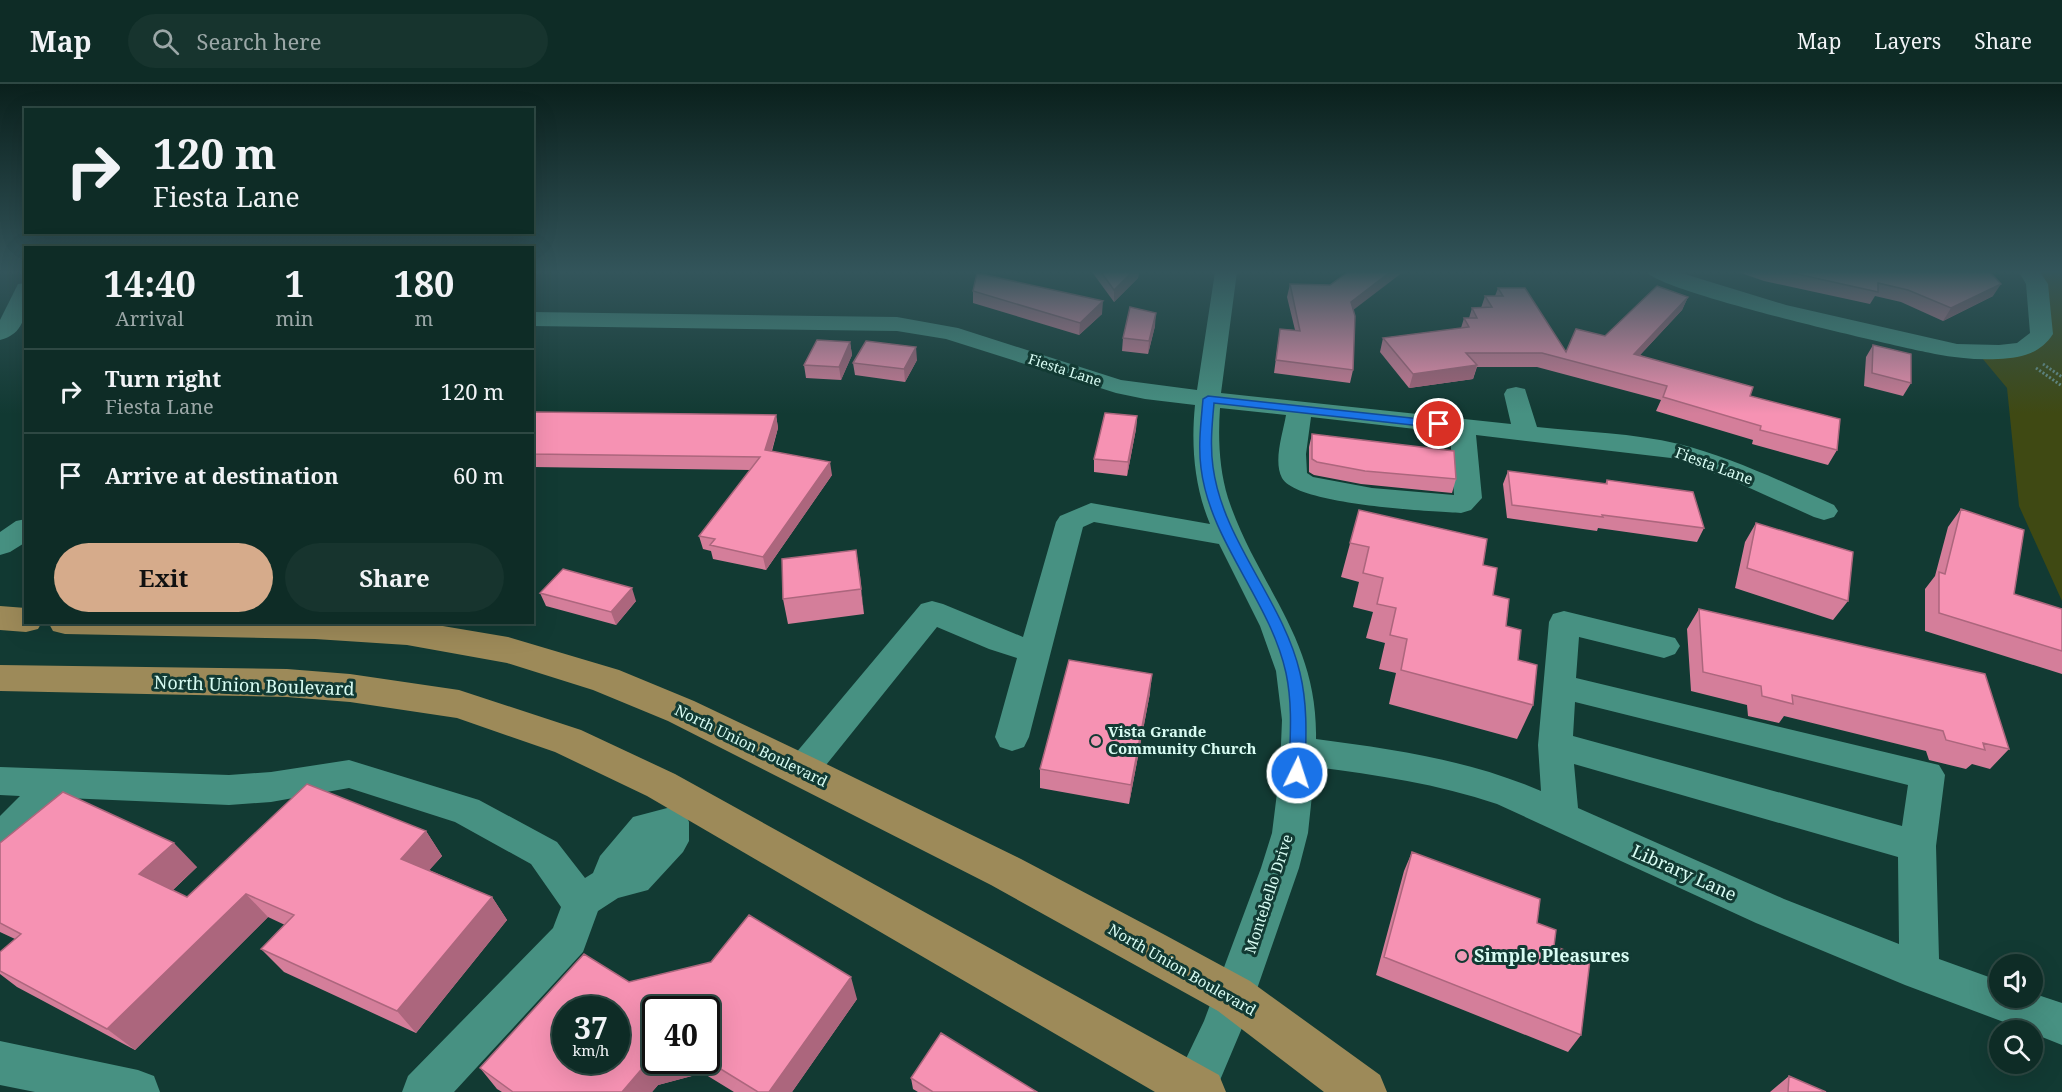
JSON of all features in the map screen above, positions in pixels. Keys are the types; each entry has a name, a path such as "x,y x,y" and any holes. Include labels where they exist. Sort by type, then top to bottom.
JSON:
{"main road":[{"path":"0,618 24,620"},
{"name":"North Union Boulevard","path":"166,624 315,627 407,633 508,650 606,680 681,711 1006,872 1234,996 1364,1092"},
{"name":"North Union Boulevard","path":"0,678 287,683 350,688 459,705 568,741 661,784 681,812 1197,1090"}],"street":[{"path":"0,333 13,319"},
{"name":"Fiesta Lane","path":"535,319 897,324 950,333 1116,386 1145,392 1680,452 1709,461 1824,511"},
{"name":"Montebello Drive","path":"1197,1090 1277,879 1290,835 1299,751 1299,713 1293,672 1278,628 1231,537 1214,498 1207,469 1205,442 1208,399 1219,319"},
{"path":"1822,319 1956,350 1986,352 2023,350 2036,342 2042,334 2041,319"},
{"path":"1516,394 1526,434"},
{"path":"1300,409 1293,470 1298,482 1307,487 1406,500 1461,504 1466,502 1468,498 1462,427"},
{"path":"1012,737 1070,522 1091,512 1231,537"},
{"path":"0,545 24,529"},
{"path":"801,770 932,612 1000,642 1035,652"},
{"path":"1560,814 1555,745 1564,622 1664,646"},
{"path":"1559,686 1927,775 1917,846 1919,971"},
{"path":"1555,745 1917,846"},
{"name":"Library Lane","path":"1299,751 1398,764 1460,777 1510,794 1560,814 1770,911 1919,971 2062,1024"},
{"path":"0,781 229,790 271,787 348,774 466,811 544,853 595,893"},
{"path":"0,839 57,784"},
{"path":"424,1092 569,939 581,904 595,893 635,878 670,841 681,812"},
{"path":"0,1063 138,1092"}],"path":[{"path":"2028,363 2062,386"}],"green space":[{"path":"2034,319 2062,319 2062,601 2019,506 2007,388 1977,352 2036,342"}],"building":[{"path":"1067,319 1084,319 1080,323"},
{"path":"1127,319 1154,319 1149,341 1123,338"},
{"path":"1297,319 1355,319 1353,370 1276,360 1280,329 1300,331"},
{"path":"1465,319 1545,319 1566,352 1576,329 1605,336 1623,319 1667,319 1634,354 1753,387 1750,396 1840,419 1837,450 1760,430 1761,426 1663,397 1667,386 1542,353 1466,353 1477,365 1413,374 1383,338 1469,327"},
{"path":"817,340 850,342 839,367 804,365"},
{"path":"866,341 916,347 904,369 853,363"},
{"path":"1873,345 1911,354 1911,383 1872,373"},
{"path":"534,412 776,415 765,450 830,462 763,557 710,545 715,539 699,536 760,457 534,454"},
{"path":"1105,413 1137,416 1128,462 1094,459"},
{"path":"1312,434 1454,451 1456,479 1365,471 1317,462 1312,459"},
{"path":"1508,471 1607,484 1607,480 1693,492 1704,528 1512,505"},
{"path":"1961,509 2024,530 2014,594 2062,609 2062,651 1939,613 1939,572 1945,574"},
{"path":"1359,510 1487,539 1483,565 1497,568 1493,595 1509,599 1506,626 1521,630 1518,660 1537,665 1533,705 1401,670 1407,639 1390,635 1396,608 1377,604 1383,578 1363,573 1369,547 1350,543"},
{"path":"1756,523 1853,552 1848,601 1747,568"},
{"path":"856,550 861,589 783,599 782,559"},
{"path":"563,569 632,588 611,612 540,593"},
{"path":"1699,609 1985,674 2009,749 1983,743 1985,750 1946,740 1943,731 1792,695 1793,704 1762,696 1761,686 1703,672"},
{"name":"Vista Grande Community Church","path":"1069,660 1152,674 1131,785 1040,769"},
{"path":"307,784 426,831 401,859 492,897 397,1011 261,949 294,915 246,894 107,1029 0,971 0,952 21,934 0,923 0,843 63,792 174,843 139,874 187,897"},
{"name":"Simple Pleasures","path":"1412,852 1540,899 1537,923 1556,930 1554,946 1590,960 1581,1035 1384,957"},
{"path":"749,915 851,977 769,1092 758,1092 720,1069 720,996 642,996 642,1069 622,1092 513,1092 480,1068 584,954 629,982 711,962"},
{"path":"941,1033 1037,1092 933,1092 911,1078"},
{"path":"1789,1076 1826,1092 1788,1092"}],"place":[{"name":"Vista Grande Community Church","path":"1096,741"},
{"name":"Simple Pleasures","path":"1462,956"}],"route":[{"path":"1297,773 1299,713 1293,672 1278,628 1214,498 1207,469 1205,442 1208,399 1439,424"}]}
